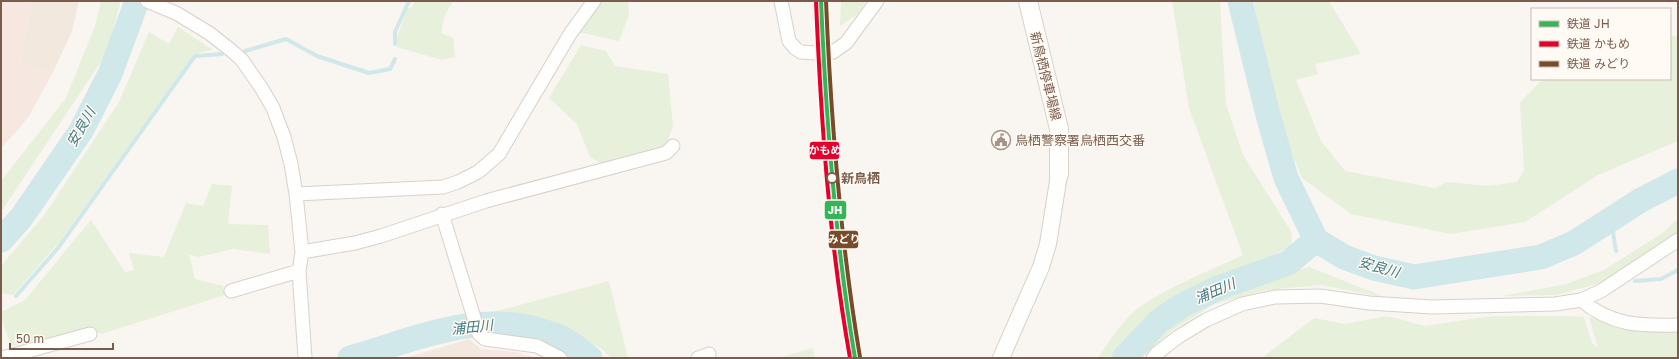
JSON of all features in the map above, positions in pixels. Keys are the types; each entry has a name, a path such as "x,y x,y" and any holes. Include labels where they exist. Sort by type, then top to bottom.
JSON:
{"main road":[{"name":"新鳥栖停車場線","path":"1028,1 1059,129 1059,175"}],"street":[{"path":"147,1 176,13 209,33 232,51 242,60 273,108 284,137 291,164 296,194 302,252 299,271 305,358"},
{"path":"296,194 443,187 458,182 478,172 499,154 570,34 594,1"},
{"path":"781,1 789,41 801,52 815,53 833,52 846,43 877,1"},
{"path":"302,252 331,248 381,236 486,200 666,153 673,146"},
{"path":"1001,358 1041,267 1048,244 1059,175"},
{"path":"442,214 479,334 485,339 537,346 560,358"},
{"path":"1153,358 1157,353 1178,337 1206,320 1242,304 1275,297 1320,296 1369,303 1432,307 1555,304 1581,300 1601,291 1678,240"},
{"path":"231,291 299,271"},
{"path":"1581,300 1594,312 1626,324 1654,326 1678,325"},
{"path":"2,358 90,334"}],"shaded area":[{"path":"1,1 32,1 20,65 53,72 29,116 1,148"},
{"path":"32,1 79,1 72,31 53,72 20,65"},
{"path":"469,339 481,349 483,358 405,358"},
{"path":"481,349 516,352 537,358 483,358"}],"green space":[{"path":"101,1 121,1 106,54 1,212 1,181 66,98 95,26"},
{"path":"415,1 454,1 445,14 441,33 453,38 455,57 442,60 397,47 397,38 407,9 412,7"},
{"path":"602,1 628,1 629,15 619,41 578,32"},
{"path":"841,1 866,1 859,13 840,26"},
{"path":"1172,1 1220,1 1226,104 1243,155 1292,233 1291,246 1251,266 1183,294 1145,318 1110,358 1098,358 1123,323 1141,306 1178,285 1243,255 1189,108"},
{"path":"1254,1 1329,1 1361,54 1315,64 1318,74 1296,80 1321,141 1345,171 1435,188 1447,182 1488,186 1517,182 1524,170 1520,102 1542,80 1671,80 1671,36 1678,36 1678,141 1598,175 1525,222 1451,234 1351,214 1302,178 1268,96"},
{"path":"178,27 213,50 194,54 60,241 13,295 1,293 1,266 45,214 119,102 149,32 169,44"},
{"path":"581,45 606,51 615,66 668,74 673,126 666,145 600,163 590,157 577,124 549,98"},
{"path":"212,184 232,186 228,224 268,225 270,254 233,249 198,257 189,254 195,279 223,286 225,295 101,334 91,328 11,346 1,317 1,312 25,300 91,220 125,272 134,270 129,253 164,257 186,203 203,206"},
{"path":"1678,218 1678,233 1600,283 1557,295 1502,296 1566,284 1604,270 1664,232"},
{"path":"1309,267 1387,298 1321,285 1266,290 1215,304 1171,331 1142,358 1132,358 1170,320 1239,289"},
{"path":"609,281 628,358 611,358 602,349 548,321 518,315 490,313"},
{"path":"1387,316 1425,326 1492,316 1584,317 1592,343 1598,348 1589,317 1621,328 1678,330 1678,358 1262,358 1314,318 1345,324"},
{"path":"813,348 815,358 777,358"}],"waterway":[{"name":"安良川","path":"1,240 21,218 81,131 110,74 137,1"},
{"path":"395,44 395,32 409,1"},
{"name":"安良川","path":"1240,1 1268,115 1286,178 1316,240 1344,257 1374,268 1414,277 1541,257 1574,243 1641,200 1678,181"},
{"path":"245,51 286,39 317,56 369,73 390,69 395,59"},
{"path":"16,296 58,248 195,56 222,54"},
{"path":"1611,219 1616,251"},
{"name":"浦田川","path":"1124,358 1159,321 1183,305 1218,288 1288,263 1316,240"},
{"path":"1635,281 1661,279 1678,270"},
{"name":"浦田川","path":"350,358 447,330 471,325 496,324 520,326 555,335 572,344 590,358"}],"rail line":[{"name":"かもめ","path":"816,1 823,136 831,225 850,358"},
{"name":"JH","path":"821,1 832,180 842,269 855,358"},
{"name":"みどり","path":"826,1 837,180 847,268 860,357"}],"place":[{"name":"鳥栖警察署鳥栖西交番","path":"1001,140"},
{"name":"新鳥栖","path":"832,178"}]}
